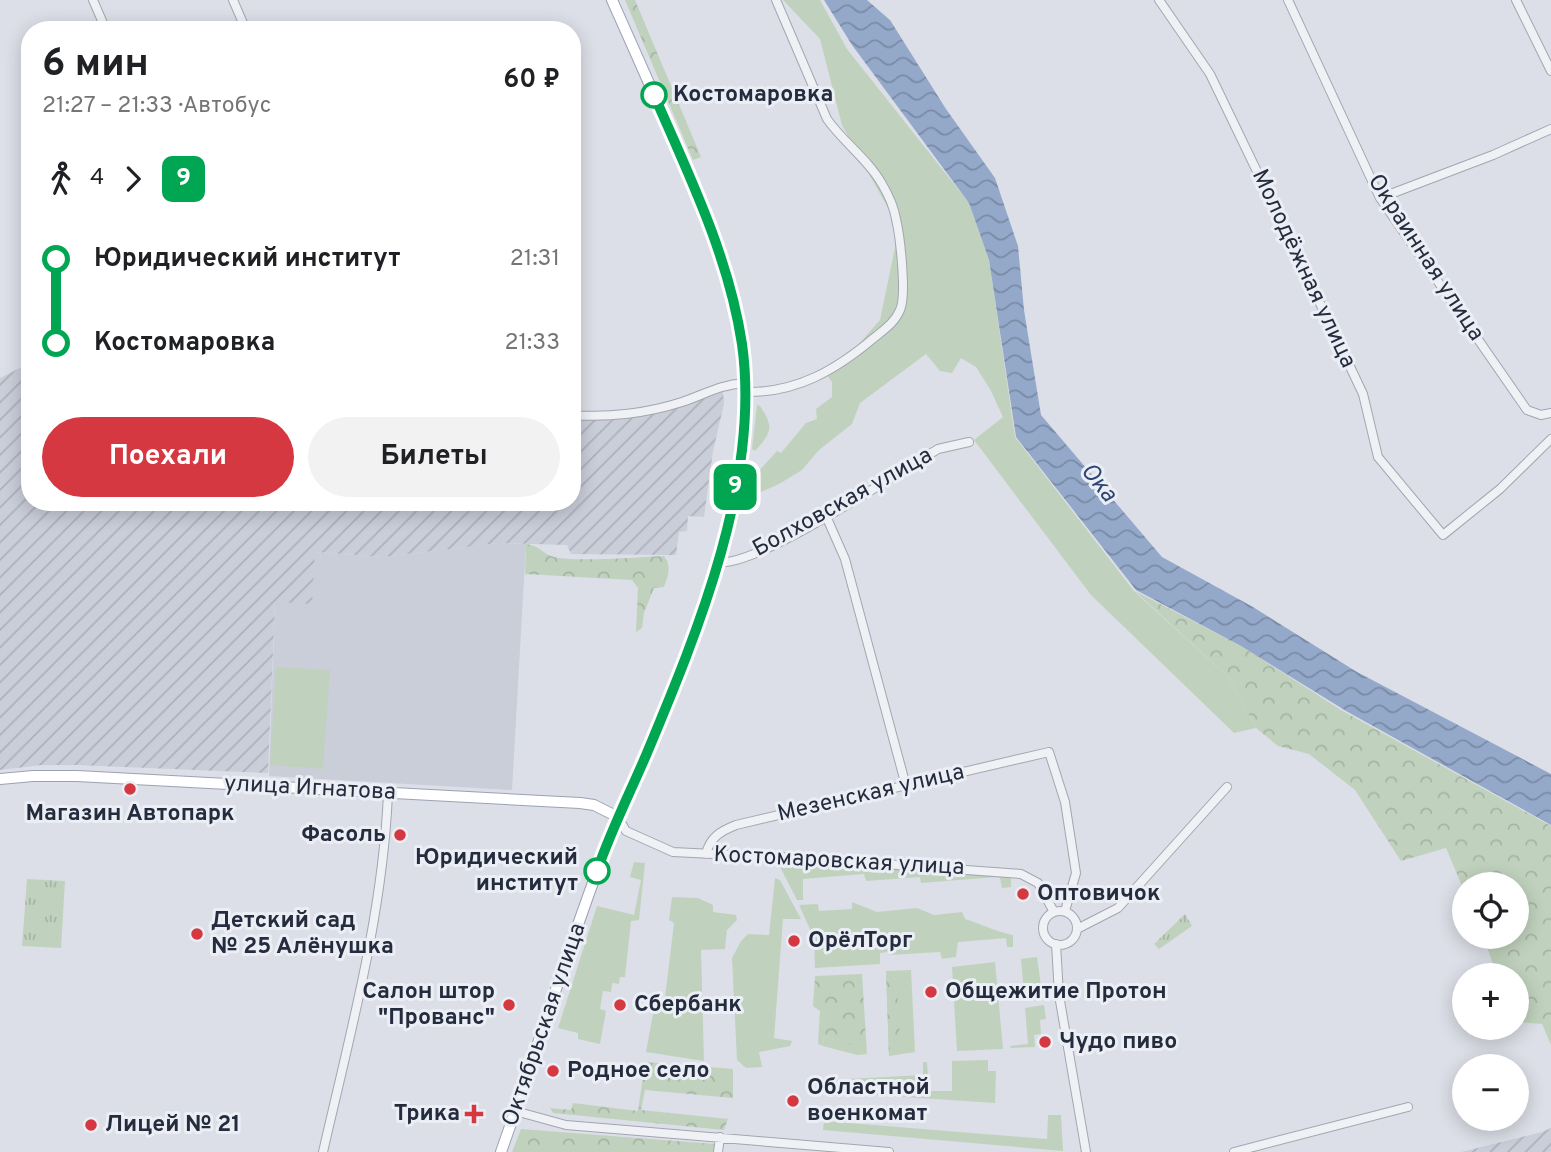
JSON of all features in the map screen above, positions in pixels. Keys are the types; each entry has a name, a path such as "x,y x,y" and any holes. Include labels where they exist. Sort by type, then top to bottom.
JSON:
{"main road":[{"name":"Октябрьская улица","path":"500,1152 599,865 670,696 718,562 733,501 744,421 745,388 738,323 721,260 685,167 612,0"},
{"name":"улица Игнатова","path":"0,779 77,776 580,803 594,805 618,817"}],"street":[{"path":"93,0 102,21"},
{"path":"233,0 242,21"},
{"path":"581,415 643,412 681,402 718,386 792,388 849,359 895,319 902,306 899,238 895,215 882,183 827,119 776,0"},
{"name":"Молодёжная улица","path":"1159,0 1210,74 1280,219 1363,394 1378,457 1443,535 1500,489 1551,439"},
{"name":"Окраинная улица","path":"1288,0 1380,198 1527,410 1541,415 1551,413"},
{"path":"1516,0 1551,71"},
{"path":"1380,198 1493,155 1551,129"},
{"name":"Болховская улица","path":"718,562 730,564 770,549 938,449 969,442"},
{"path":"826,516 845,559 906,786"},
{"name":"Мезенская улица","path":"706,854 714,836 736,825 1049,752 1065,802 1076,873 1065,911"},
{"path":"1077,929 1074,918 1065,911 1054,912 1047,917 1043,927 1046,938 1056,944 1070,942 1077,929 1118,908 1227,787"},
{"path":"323,1152 376,908 383,867 388,793"},
{"name":"Костомаровская улица","path":"618,817 626,831 673,852 1010,872 1038,883 1054,912"},
{"path":"1056,944 1059,995 1086,1152"},
{"path":"1234,1152 1408,1107"},
{"path":"515,1111 566,1125 720,1137 808,1148 889,1152"},
{"path":"719,1152 720,1137"}],"shaded area":[{"path":"21,368 21,511 581,511 581,418 642,416 664,412 723,391 724,404 713,451 704,517 688,516 687,531 679,532 676,555 571,554 567,545 499,543 383,557 315,552 312,604 275,602 268,773 76,765 42,765 0,770 0,378"},
{"path":"499,543 526,544 512,790 269,776 275,602 314,552 383,557"},
{"path":"1551,1128 1551,1152 1461,1152 1542,1132"}],"green space":[{"path":"625,0 635,0 701,157 693,160"},
{"path":"783,0 820,0 847,49 969,203 989,260 1015,437 1134,591 1228,677 1256,728 1234,733 1091,595 974,440 1003,417 976,367 961,358 952,373 940,371 926,354 860,403 852,424 819,450 802,470 745,499 748,483 777,451 781,453 806,423 817,419 816,409 832,397 832,382 827,375 836,370 880,320 899,228 842,125 820,39"},
{"path":"757,405 768,419 769,429 755,451 752,449"},
{"path":"526,544 560,558 664,556 669,567 668,575 664,587 654,588 644,613 642,628 636,632 638,588 632,580 525,574"},
{"path":"1135,591 1241,646 1341,710 1551,826 1551,1045 1542,1024 1529,1023 1529,963 1493,963 1488,949 1529,949 1529,872 1456,872 1446,848 1401,861 1355,790 1309,754 1278,746 1256,728 1228,677"},
{"path":"276,667 330,670 323,769 270,765"},
{"path":"777,861 1011,876 1011,887 1002,888 1000,878 997,877 921,883 920,877 866,881 864,874 803,879 803,900 797,900"},
{"path":"634,862 645,863 639,920 631,921 625,977 620,977 619,984 612,983 611,992 603,991 600,1009 606,1011 600,1044 578,1039 578,1033 558,1028 597,906 634,915 641,880 630,877"},
{"path":"775,878 780,880 801,919 783,919 774,1038 792,1041 790,1046 759,1052 762,1067 746,1068 737,1060 732,958 748,934 769,935"},
{"path":"27,879 65,881 61,948 22,946"},
{"path":"672,897 698,898 713,905 713,912 736,915 737,920 727,930 725,949 701,950 704,1061 646,1052 655,1003 665,998 674,923 669,920"},
{"path":"852,902 877,912 917,908 934,915 962,912 965,919 1013,935 1013,947 1007,947 1006,938 958,942 956,957 942,959 940,952 889,955 888,952 880,953 880,964 815,968 814,938 799,905 818,904 819,911 852,909"},
{"path":"1185,914 1192,926 1159,949 1154,944"},
{"path":"1037,957 1043,1000 1034,1001 1033,993 1024,993 1021,959"},
{"path":"995,962 1003,1049 957,1051 952,967"},
{"path":"911,970 915,1052 889,1056 886,971"},
{"path":"886,971 891,971 897,990 901,1053 889,1056"},
{"path":"862,974 867,1054 857,1055 856,1046 824,1037 823,1046 818,1044 820,1011 813,1006 815,976"},
{"path":"1044,1005 1046,1019 1040,1020 1041,1034 1034,1035 1035,1047 1011,1048 1010,1046 1028,1044 1025,1008"},
{"path":"824,1037 857,1046 857,1055 823,1046"},
{"path":"988,1060 988,1071 996,1071 995,1103 830,1092 830,1080 923,1075 923,1062 927,1062 929,1091 952,1091 952,1061"},
{"path":"645,1062 733,1069 733,1098 645,1090 641,1110 728,1119 724,1130 553,1113 550,1108 571,1110 573,1103 638,1111"},
{"path":"1048,1115 1061,1115 1063,1151 823,1130 824,1121 1047,1139"},
{"path":"521,1129 715,1144 714,1152 512,1152"}],"water":[{"name":"Ока","path":"824,0 867,0 890,20 946,109 995,178 1018,246 1024,310 1041,415 1162,557 1253,607 1357,672 1551,774 1551,825 1346,711 1241,646 1136,590 1016,437 989,260 969,203 852,45"}],"bus line":[{"name":"9","path":"597,871 670,696 714,576 733,501 744,421 744,360 734,303 700,202 654,95"}],"place":[{"name":"Костомаровка","path":"654,95"},
{"name":"Магазин Автопарк","path":"130,789"},
{"name":"Фасоль","path":"400,835"},
{"name":"Юридический институт","path":"597,871"},
{"name":"Оптовичок","path":"1023,894"},
{"name":"Детский сад № 25 Алёнушка","path":"197,934"},
{"name":"ОрёлТорг","path":"794,941"},
{"name":"Общежитие Протон","path":"931,992"},
{"name":"Салон штор \"Прованс\"","path":"509,1005"},
{"name":"Сбербанк","path":"620,1005"},
{"name":"Чудо пиво","path":"1045,1042"},
{"name":"Родное село","path":"553,1071"},
{"name":"Областной военкомат","path":"793,1101"},
{"name":"Трика","path":"474,1114"},
{"name":"Лицей № 21","path":"91,1125"}]}
